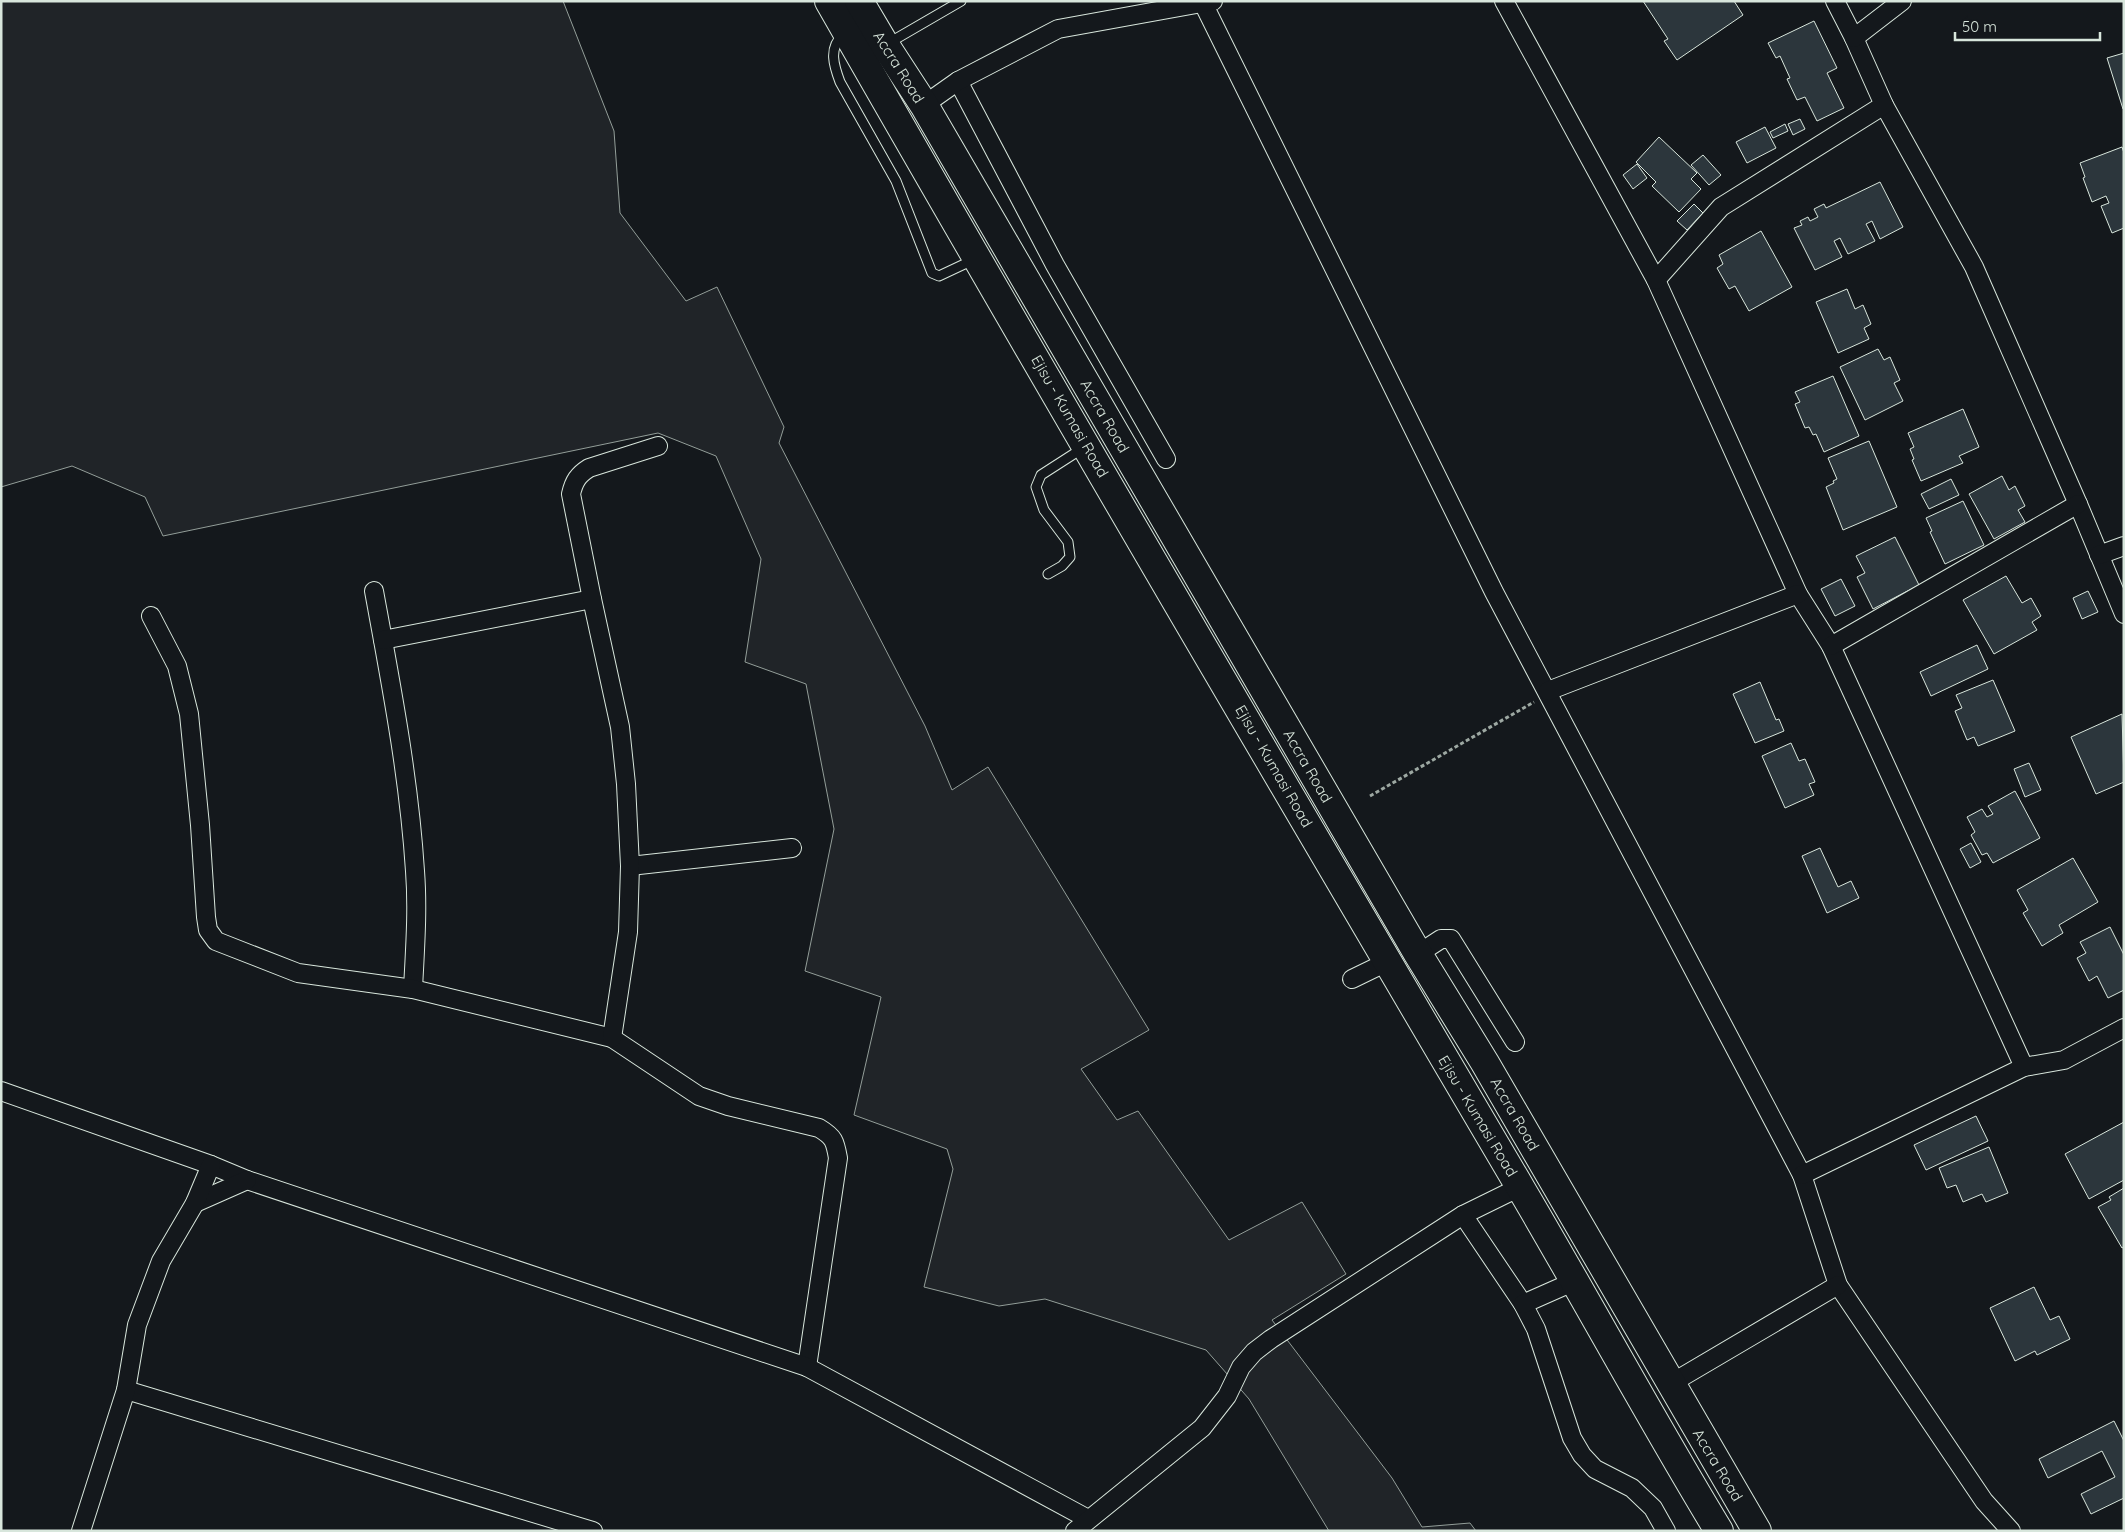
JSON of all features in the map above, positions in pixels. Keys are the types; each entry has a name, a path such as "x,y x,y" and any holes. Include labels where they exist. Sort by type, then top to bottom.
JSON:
{"highway":[{"name":"Ejisu - Kumasi Road","path":"829,1 1575,1281 1673,1455 1719,1531"},
{"name":"Accra Road","path":"859,1 924,105 1418,954 1495,1080 1757,1531"}],"street":[{"path":"1504,1 1656,280 1798,594 1831,646 2024,1068"},
{"path":"1835,1 1884,105 1974,267 2124,614"},
{"path":"1854,38 1902,1"},
{"path":"924,105 958,81 1058,29 1209,2 1494,592 1802,1174 1838,1284 1984,1501 2011,1531"},
{"path":"958,81 1056,265 1166,458"},
{"path":"1656,280 1721,207 1884,105"},
{"path":"612,1038 628,932 630,866 620,728 592,599 572,494 574,481 589,468 658,446"},
{"path":"1831,646 2078,504"},
{"path":"2099,555 2124,546"},
{"path":"374,591 404,764 415,871 416,933 413,989"},
{"path":"1548,691 1798,594"},
{"path":"382,640 592,599"},
{"path":"151,616 177,666 189,714 200,825 206,916 208,930 216,941 298,973 413,989 612,1038 699,1096 728,1106 819,1128 831,1135 838,1158 807,1367"},
{"path":"630,866 792,848"},
{"path":"1418,954 1441,938 1451,939 1515,1042"},
{"path":"1352,979 1388,962"},
{"path":"1802,1174 2024,1068 2064,1060 2124,1028"},
{"path":"1,1091 211,1165 247,1180 807,1367 1081,1525 1202,1428 1227,1396 1241,1367 1254,1352 1271,1339 1463,1215 1520,1187"},
{"path":"81,1531 126,1390 137,1325 161,1261 195,1203 211,1165"},
{"path":"195,1203 247,1180"},
{"path":"1463,1215 1523,1304 1536,1329 1572,1438 1582,1455 1595,1468 1632,1488 1653,1508 1666,1531"},
{"path":"1523,1304 1575,1281"},
{"path":"1670,1384 1838,1284"},
{"path":"126,1390 593,1531"}],"lane":[{"path":"885,45 961,1"},
{"path":"846,32 838,40 834,48 834,67 840,82 896,181 932,273 939,276 978,257"},
{"path":"1048,574 1062,566 1070,557 1068,542 1044,510 1036,487 1041,475 1087,445"}],"path":[{"path":"1370,796 1531,703 1548,691"}],"shaded area":[{"path":"1,1 563,1 614,131 620,213 686,301 717,287 784,427 779,443 925,726 952,790 988,767 1149,1030 1081,1069 1117,1120 1138,1111 1229,1240 1302,1202 1346,1274 1272,1320 1392,1478 1422,1527 1470,1523 1476,1531 1329,1531 1249,1399 1206,1350 1045,1299 999,1306 924,1287 953,1169 947,1149 854,1115 881,997 805,971 834,829 806,684 745,662 761,559 716,456 658,433 163,536 145,497 72,466 1,487"}],"building":[{"path":"1643,1 1734,1 1743,15 1677,60 1664,41 1668,39"},
{"path":"1814,21 1837,68 1827,73 1844,108 1817,121 1805,97 1797,100 1787,79 1790,78 1780,56 1776,58 1768,43"},
{"path":"2124,53 2124,109 2123,109 2107,58"},
{"path":"1800,119 1805,129 1793,135 1788,124"},
{"path":"1785,124 1788,131 1773,138 1770,132"},
{"path":"1765,127 1776,148 1747,163 1736,142"},
{"path":"1659,137 1697,173 1691,179 1701,189 1679,212 1652,186 1656,182 1636,162"},
{"path":"2122,147 2124,153 2124,228 2112,233 2101,206 2109,203 2106,196 2092,202 2083,178 2085,177 2080,163"},
{"path":"1703,155 1721,175 1709,185 1691,165"},
{"path":"1637,164 1647,178 1633,189 1623,175"},
{"path":"1880,182 1903,227 1880,239 1872,221 1866,224 1875,241 1848,254 1840,238 1834,241 1842,257 1815,270 1794,228 1802,225 1800,221 1808,217 1810,221 1818,217 1814,209 1824,204 1826,208"},
{"path":"1694,204 1703,213 1687,230 1677,221"},
{"path":"1761,231 1792,287 1749,311 1735,286 1729,289 1717,268 1723,264 1719,255"},
{"path":"1847,289 1855,309 1863,305 1871,324 1864,328 1869,339 1838,353 1816,302"},
{"path":"1878,349 1884,360 1890,357 1900,380 1894,383 1903,401 1865,420 1840,367"},
{"path":"1833,376 1859,436 1824,452 1816,434 1813,435 1809,427 1805,428 1795,404 1800,402 1795,392"},
{"path":"1963,409 1979,447 1959,456 1963,463 1921,481 1912,460 1914,459 1910,449 1914,447 1908,433"},
{"path":"1869,441 1897,507 1843,530 1826,487 1837,479 1828,458"},
{"path":"2002,476 2009,490 2015,486 2025,506 2018,510 2025,522 1994,539 1969,494"},
{"path":"1951,479 1959,495 1929,509 1921,494"},
{"path":"1963,501 1984,545 1945,564 1930,532 1932,531 1926,518"},
{"path":"1895,537 1919,585 1873,609 1857,577 1865,573 1856,556"},
{"path":"2006,576 2022,603 2031,598 2041,616 2032,622 2037,630 1994,654 1963,600"},
{"path":"1841,579 1855,606 1835,616 1821,589"},
{"path":"2088,591 2098,612 2082,619 2073,598"},
{"path":"1977,645 1988,669 1931,696 1920,672"},
{"path":"1993,680 2015,731 1978,746 1974,737 1967,740 1955,711 1962,708 1956,695"},
{"path":"1760,682 1776,720 1779,719 1784,731 1755,743 1733,694"},
{"path":"2122,714 2124,782 2096,794 2071,737"},
{"path":"1791,743 1799,761 1805,759 1815,782 1809,784 1814,795 1785,808 1762,756"},
{"path":"2029,763 2041,790 2025,797 2014,769"},
{"path":"2015,791 2040,838 1993,863 1987,853 1982,855 1971,835 1975,832 1967,817 1982,809 1987,817 1993,814 1988,806"},
{"path":"1971,843 1981,862 1970,868 1960,849"},
{"path":"1820,848 1838,887 1851,881 1859,898 1827,913 1802,856"},
{"path":"2073,858 2098,902 2059,925 2063,933 2042,946 2023,913 2028,910 2017,890"},
{"path":"2110,927 2124,955 2124,990 2108,998 2097,976 2089,981 2077,958 2086,953 2080,942"},
{"path":"1976,1116 1988,1141 1926,1170 1914,1145"},
{"path":"2124,1122 2124,1180 2089,1199 2065,1154"},
{"path":"1989,1147 2008,1193 1986,1202 1982,1194 1963,1202 1956,1185 1947,1188 1939,1168"},
{"path":"2124,1188 2124,1247 2122,1248 2098,1207 2111,1200 2109,1197"},
{"path":"2034,1287 2050,1320 2059,1316 2070,1339 2037,1355 2035,1351 2015,1361 1990,1308"},
{"path":"2114,1421 2124,1441 2124,1498 2091,1514 2081,1494 2115,1477 2102,1451 2048,1478 2039,1459"}]}
